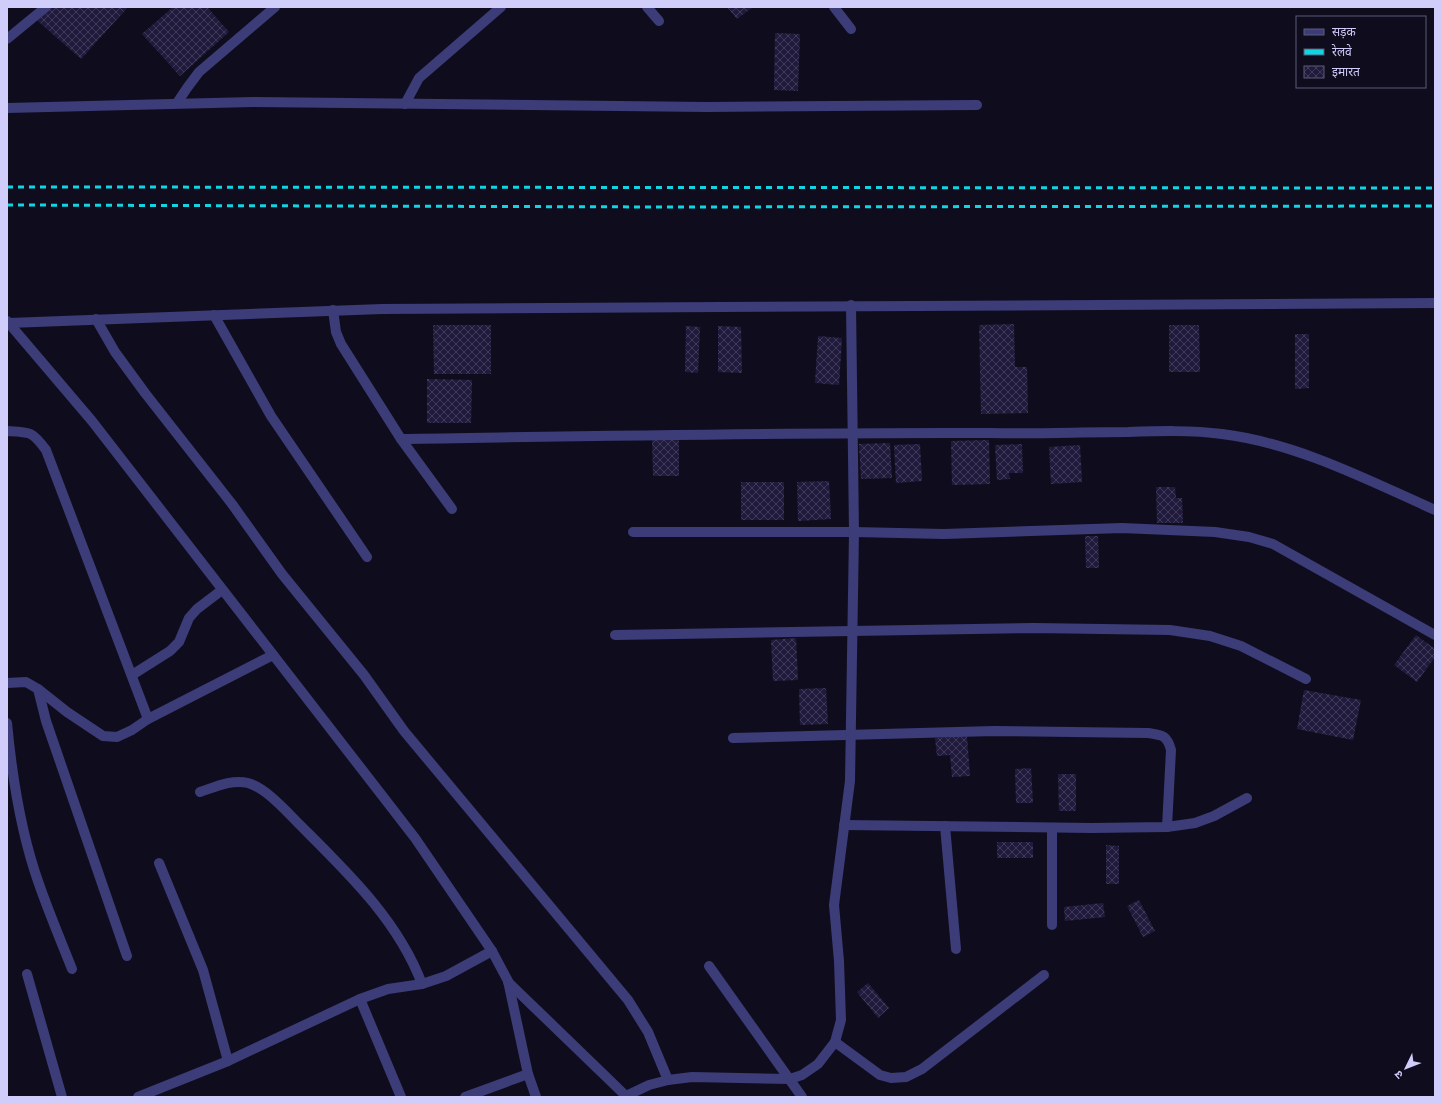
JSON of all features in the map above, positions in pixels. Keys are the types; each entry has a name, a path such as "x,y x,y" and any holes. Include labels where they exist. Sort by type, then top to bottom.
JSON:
{"street":[{"path":"7,39 46,7"},
{"path":"177,103 199,72 275,7"},
{"path":"405,104 419,78 501,7"},
{"path":"647,7 659,21"},
{"path":"834,7 851,29"},
{"path":"7,108 253,102 707,107 977,105"},
{"path":"8,322 382,308 1435,303"},
{"path":"508,981 627,1097 649,1085 668,1080 692,1077 790,1079 802,1075 818,1064 835,1042 841,1020 839,961 834,906 850,780 851,734 854,532 851,305"},
{"path":"333,310 336,332 341,344 401,439 452,509"},
{"path":"214,315 271,416 367,557"},
{"path":"96,319 115,352 145,393 232,504 282,574 364,675 404,731 628,1000 648,1032 668,1080"},
{"path":"8,322 92,421 415,838 492,951 508,981 528,1074 536,1097"},
{"path":"7,431 27,432 38,439 46,450 148,719"},
{"path":"401,439 853,432 996,433 1169,431 1223,434 1265,443 1307,456 1359,476 1435,510"},
{"path":"633,532 854,532 944,534 1122,528 1215,532 1249,537 1273,544 1435,635"},
{"path":"132,676 170,651 179,642 189,618 197,609 222,590"},
{"path":"615,635 1034,628 1170,630 1210,636 1241,646 1306,679"},
{"path":"7,683 26,682 38,688 67,712 103,736 117,737 132,730 148,719 274,655"},
{"path":"38,688 46,720 128,956"},
{"path":"7,723 9,750 22,823 38,883 72,969"},
{"path":"732,738 994,731 1148,733 1162,736 1169,741 1171,750 1167,827"},
{"path":"200,792 228,783 247,783 261,789 287,812 352,876 390,924 414,963 422,984"},
{"path":"844,825 1052,828 1167,827 1195,823 1214,816 1247,798"},
{"path":"945,826 956,949"},
{"path":"1052,828 1052,925"},
{"path":"159,863 203,970 228,1061"},
{"path":"138,1097 228,1061 360,999 388,989 422,984 446,976 492,951"},
{"path":"709,966 802,1097"},
{"path":"26,974 62,1097"},
{"path":"835,1042 880,1075 892,1078 906,1077 922,1069 1044,976"},
{"path":"360,999 401,1097"},
{"path":"465,1097 528,1074"}],"building":[{"path":"40,7 128,7 81,59 32,16"},
{"path":"173,7 207,7 229,32 180,76 142,34"},
{"path":"727,7 753,7 737,19"},
{"path":"775,33 800,34 798,91 774,90"},
{"path":"1014,324 1015,367 1027,367 1028,413 981,414 979,325"},
{"path":"433,325 491,325 491,374 434,374"},
{"path":"1169,325 1199,325 1200,372 1169,372"},
{"path":"686,326 700,327 698,373 685,372"},
{"path":"718,326 741,327 742,373 718,372"},
{"path":"1295,334 1309,334 1309,388 1295,389"},
{"path":"818,336 842,338 839,385 815,383"},
{"path":"427,379 472,380 471,423 427,423"},
{"path":"652,439 679,439 679,476 653,476"},
{"path":"989,440 990,484 952,485 951,441"},
{"path":"890,443 892,478 861,479 859,444"},
{"path":"920,444 922,481 896,483 894,445"},
{"path":"1022,444 1023,473 1009,473 1010,479 997,480 995,445"},
{"path":"1080,445 1082,482 1051,484 1049,447"},
{"path":"829,481 831,519 798,521 797,482"},
{"path":"741,482 784,482 784,520 741,520"},
{"path":"1156,487 1175,487 1176,498 1182,498 1183,523 1157,523"},
{"path":"1085,536 1098,536 1099,568 1086,568"},
{"path":"1416,635 1435,649 1435,657 1417,682 1394,665"},
{"path":"796,638 798,680 773,681 771,640"},
{"path":"826,688 828,724 800,725 799,689"},
{"path":"1304,690 1361,700 1353,740 1297,729"},
{"path":"967,736 970,776 952,777 950,755 937,756 935,738"},
{"path":"1031,768 1033,803 1016,803 1015,769"},
{"path":"1058,774 1076,774 1076,811 1059,811"},
{"path":"997,842 1033,842 1033,858 997,858"},
{"path":"1106,845 1119,846 1119,884 1106,884"},
{"path":"1139,900 1155,931 1143,937 1127,906"},
{"path":"1103,903 1105,917 1065,921 1064,907"},
{"path":"868,983 889,1008 878,1018 857,992"}],"railway":[{"path":"7,187 1435,188"},
{"path":"7,205 666,207 1435,206"}]}
